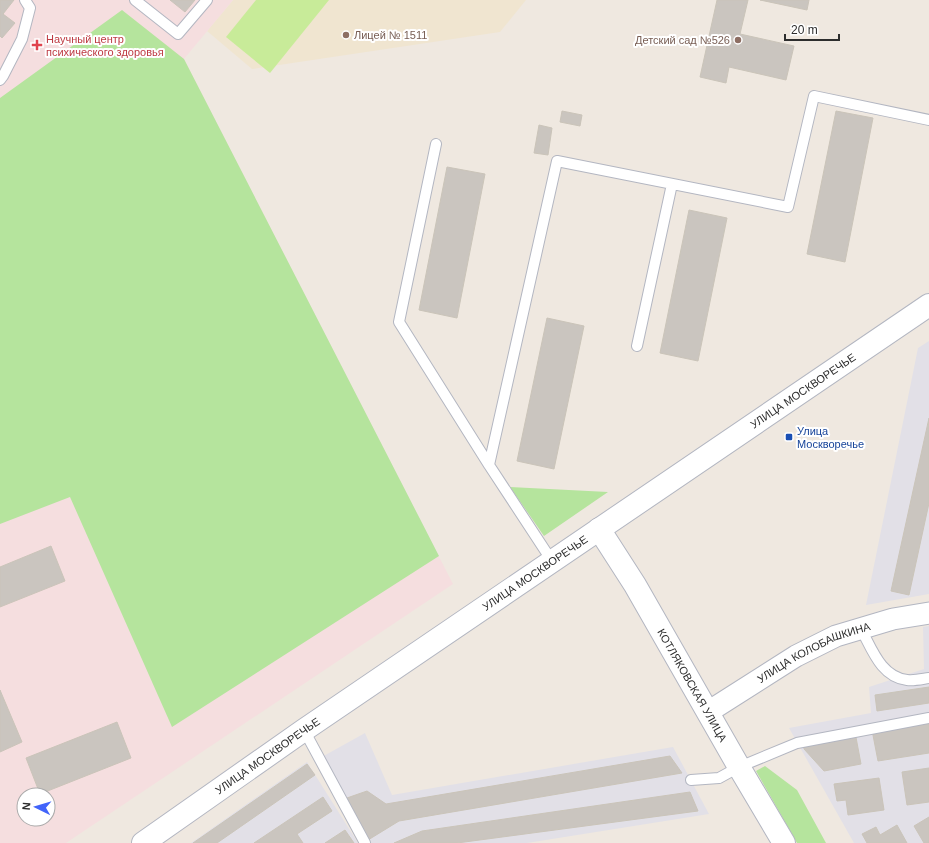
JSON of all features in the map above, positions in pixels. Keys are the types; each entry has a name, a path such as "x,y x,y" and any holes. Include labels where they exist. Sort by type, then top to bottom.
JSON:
{"main road":[{"name":"УЛИЦА МОСКВОРЕЧЬЕ","path":"143,843 304,730 929,305"},
{"name":"КОТЛЯКОВСКАЯ УЛИЦА","path":"599,529 635,585 784,843"}],"street":[{"name":"УЛИЦА КОЛОБАШКИНА","path":"708,712 796,656 836,636 893,619 929,613"}],"lane":[{"path":"0,80 22,39 30,8 25,0"},
{"path":"135,0 178,34 207,0"},
{"path":"489,465 557,161 788,207 814,96 929,120"},
{"path":"436,144 399,322 489,465 552,561"},
{"path":"637,346 672,184"},
{"path":"861,628 881,665 892,675 907,680 929,678"},
{"path":"691,780 719,778 739,767 797,743 929,718"},
{"path":"304,730 365,843"}],"shaded area":[{"path":"0,0 233,0 184,59 453,584 66,843 0,843"},
{"name":"Лицей № 1511","path":"233,0 526,0 500,32 252,69 207,31"},
{"path":"929,341 929,594 866,605 918,348"},
{"path":"929,626 929,843 854,843 789,728 871,713 869,687 924,669 923,627"},
{"path":"365,733 392,795 673,747 709,814 527,843 368,843 320,758"},
{"path":"307,762 358,843 191,843"}],"green space":[{"path":"256,0 329,0 270,73 226,37"},
{"path":"122,10 184,59 439,556 172,727 70,497 0,524 0,98"},
{"path":"510,487 608,492 544,536"},
{"path":"765,766 797,790 826,843 797,843 756,771"}],"building":[{"path":"0,0 14,0 3,14 15,23 2,38 0,36"},
{"path":"170,0 195,0 185,12"},
{"name":"Детский сад №526","path":"717,0 748,0 740,34 794,46 786,80 729,67 726,83 700,77"},
{"path":"760,0 809,0 807,10"},
{"path":"562,111 582,115 580,126 560,122"},
{"path":"836,111 873,118 845,262 807,254"},
{"path":"539,125 552,128 548,155 534,153"},
{"path":"447,167 485,174 457,318 419,310"},
{"path":"689,210 727,218 698,361 660,353"},
{"path":"547,318 584,326 554,469 517,461"},
{"path":"929,418 929,503 909,595 891,591"},
{"path":"51,546 65,581 0,607 0,567"},
{"path":"929,687 929,703 877,711 875,695"},
{"path":"0,690 22,742 0,752"},
{"path":"929,720 929,753 878,761 872,730"},
{"path":"117,722 131,758 56,788 37,787 26,758"},
{"path":"855,732 861,764 824,771 804,749 803,741"},
{"path":"670,756 682,773 399,821 368,840 344,799 367,791 386,804"},
{"path":"307,764 315,775 217,843 193,843"},
{"path":"929,768 929,802 907,805 902,772"},
{"path":"879,778 884,810 848,815 846,800 837,801 834,784"},
{"path":"690,792 698,811 457,843 394,843 422,831"},
{"path":"323,797 332,811 297,834 303,843 254,843"},
{"path":"929,817 929,843 924,843 914,826"},
{"path":"897,825 907,843 867,843 862,834 876,827 880,835"},
{"path":"345,830 354,843 325,843"}],"place":[{"name":"Лицей № 1511","path":"346,35"},
{"name":"Детский сад №526","path":"738,40"},
{"name":"Научный центр психического здоровья","path":"37,45"},
{"name":"Улица Москворечье","path":"789,437"}]}
